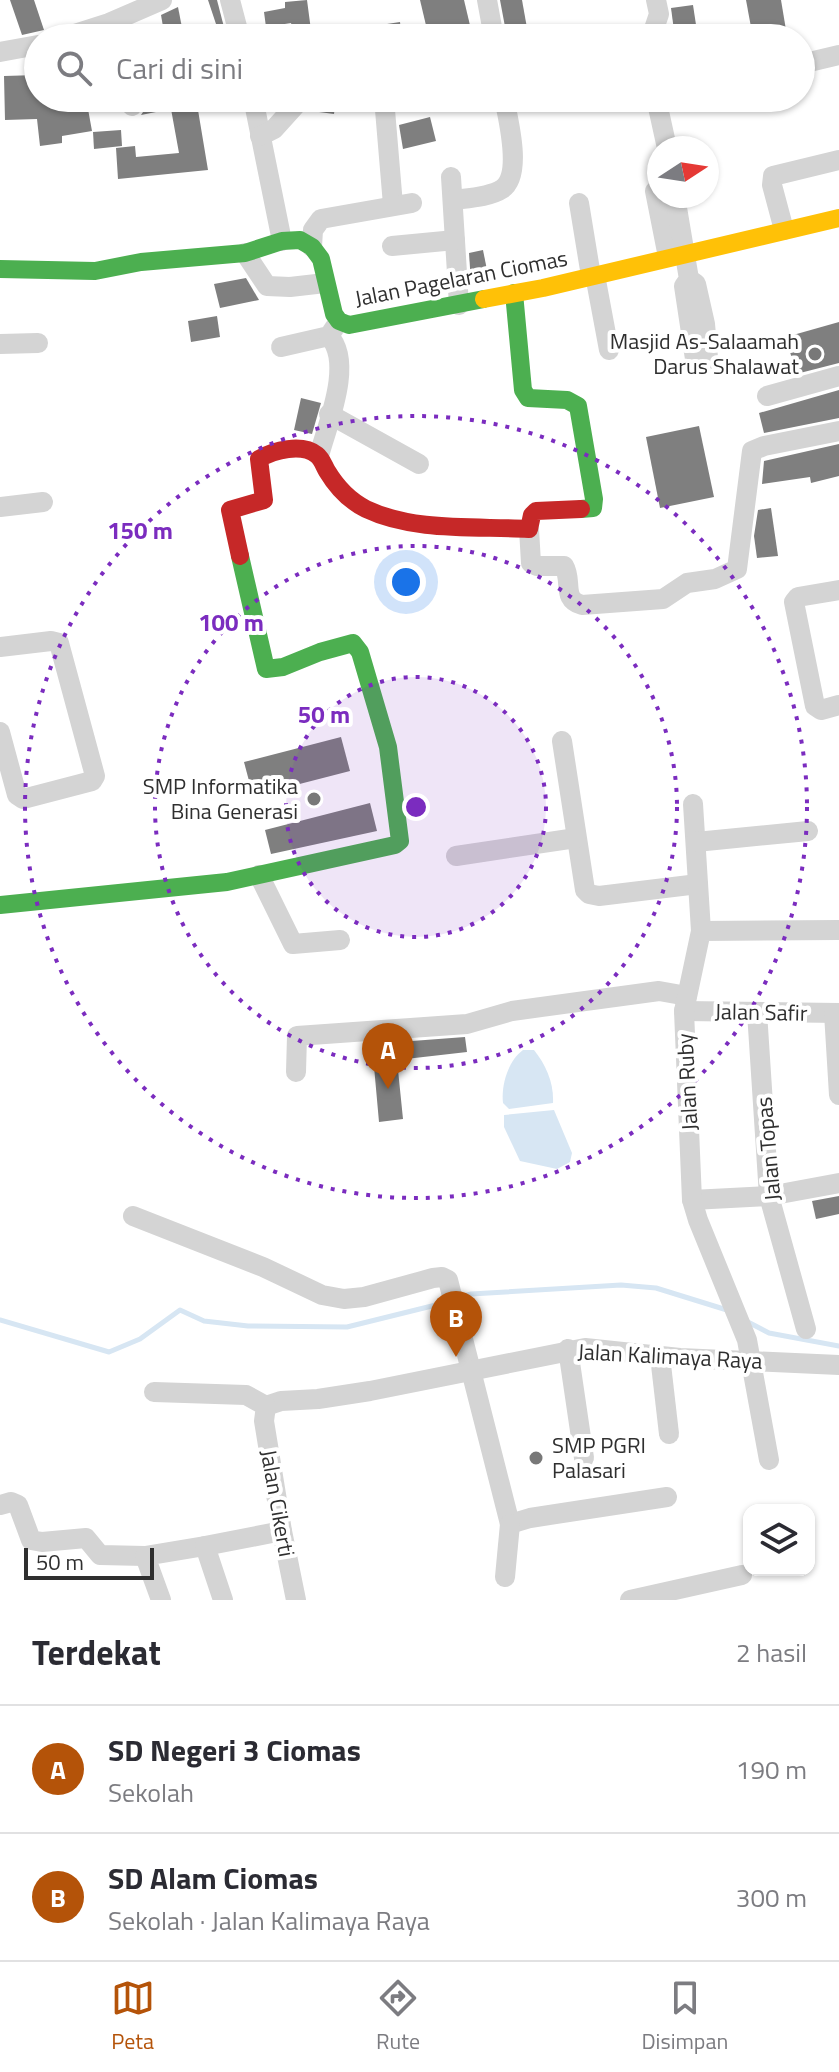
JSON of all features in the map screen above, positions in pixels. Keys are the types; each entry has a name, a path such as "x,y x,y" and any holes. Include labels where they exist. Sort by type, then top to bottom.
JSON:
{"street":[{"path":"121,24 162,0"},
{"path":"230,0 236,24"},
{"path":"487,0 491,24"},
{"path":"656,0 659,14 656,24"},
{"path":"0,52 24,48"},
{"path":"815,61 839,55"},
{"path":"256,112 282,241"},
{"path":"260,136 274,129 289,112"},
{"path":"0,269 95,271 141,262 245,253 282,241 300,240 312,247 313,230 321,219 403,204 387,112"},
{"path":"453,200 497,192 510,179 512,146 506,112"},
{"path":"659,112 664,136"},
{"path":"784,230 772,185 773,176 839,160"},
{"path":"451,177 459,305"},
{"path":"579,203 609,350"},
{"path":"667,208 676,256 689,279"},
{"name":"Jalan Pagelaran Ciomas","path":"312,247 321,259 334,329 593,276 839,218"},
{"path":"392,246 455,240"},
{"path":"245,253 267,286 282,288 325,283"},
{"path":"514,293 523,390 528,398 564,398 578,406 595,504 590,509 536,511 529,529 531,563 537,566 564,566 568,592 575,603 669,598 687,583 730,575 737,569 752,451 839,431"},
{"path":"281,347 334,329 334,342 340,360 339,378 319,456"},
{"path":"0,344 38,343"},
{"path":"767,396 839,376"},
{"path":"329,414 419,464"},
{"path":"0,905 227,882 395,845 401,836 388,747 360,652 353,643 275,670 266,669 231,508 264,500 258,464 262,456 285,451 307,451 319,456 328,473 346,494 366,509 382,514 410,521 529,529"},
{"path":"0,507 43,502"},
{"path":"839,590 798,597 794,605 815,706 821,710 839,705"},
{"path":"0,647 51,641 59,643 95,776 92,781 23,799 17,795 0,732"},
{"path":"562,741 583,885 589,894 599,896 698,884"},
{"name":"Jalan Ruby","path":"693,804 701,931 685,1003 692,1200 747,1340 769,1460"},
{"path":"696,842 808,831"},
{"path":"456,856 576,838"},
{"path":"259,875 293,944 340,940"},
{"path":"701,931 839,930"},
{"name":"Jalan Safir","path":"296,1072 297,1036 467,1024 512,1011 659,991 685,1003 757,1012 836,1013"},
{"name":"Jalan Topas","path":"757,1012 769,1196 806,1329"},
{"path":"836,1013 839,1095"},
{"path":"692,1200 769,1196 839,1183"},
{"path":"133,1216 263,1267 322,1295 344,1299 364,1297 442,1277 448,1280 510,1524 505,1577"},
{"name":"Jalan Kalimaya Raya","path":"266,1406 281,1401 370,1391 568,1349 605,1348 660,1356 839,1365"},
{"path":"568,1349 584,1458"},
{"path":"660,1356 669,1434"},
{"path":"154,1392 246,1395 266,1406"},
{"name":"Jalan Cikerti","path":"266,1406 264,1421 296,1600"},
{"path":"510,1524 530,1518 667,1497"},
{"path":"0,1505 11,1502 18,1505 31,1540 86,1538 100,1555 145,1556 282,1531"},
{"path":"205,1546 223,1600"},
{"path":"145,1556 161,1600"},
{"path":"630,1600 742,1575"}],"water":[{"path":"523,1050 534,1050 542,1062 551,1081 553,1103 509,1109 503,1103 507,1074 513,1060"},
{"path":"554,1110 572,1153 570,1162 557,1169 520,1161 504,1127 504,1115"}],"building":[{"path":"10,0 34,0 42,24 24,24 22,35"},
{"path":"208,0 217,0 223,24 216,24"},
{"path":"307,0 310,24 266,24 264,12 285,8 285,2"},
{"path":"420,0 464,0 470,24 426,24"},
{"path":"500,0 522,0 526,24 504,24"},
{"path":"746,0 781,0 785,24 750,24"},
{"path":"693,5 696,24 673,24 671,8"},
{"path":"178,7 181,24 163,24 161,15"},
{"path":"24,75 24,112 89,112 92,131 62,136 62,143 40,146 37,119 5,120 4,76"},
{"path":"172,112 198,112 208,170 118,179 116,148 135,146 136,157 179,153"},
{"path":"430,117 436,141 403,149 399,125"},
{"path":"121,130 122,146 94,149 93,132"},
{"path":"483,250 489,280 471,283 469,253"},
{"path":"246,278 259,300 220,308 214,284"},
{"path":"217,316 220,337 191,342 188,321"},
{"name":"Masjid As-Salaamah Darus Shalawat","path":"839,322 839,363 796,374 786,337"},
{"path":"839,390 839,418 764,433 759,413"},
{"path":"301,398 321,403 312,434 294,430"},
{"path":"699,426 714,497 660,508 646,437"},
{"path":"839,444 839,476 811,483 810,477 762,484 764,461"},
{"path":"771,508 778,556 757,558 754,536 758,510"},
{"path":"341,737 350,771 253,796 244,762"},
{"path":"370,803 377,831 271,854 265,830"},
{"path":"465,1037 467,1052 397,1060 403,1119 379,1122 372,1044"},
{"path":"839,1196 839,1214 816,1219 812,1201"}],"waterway":[{"path":"458,1298 471,1294 621,1285 656,1288 727,1310"},
{"path":"0,1320 109,1352 140,1339 180,1310 204,1321 248,1326 347,1327 448,1302"},
{"path":"746,1321 769,1333 839,1346"}],"traffic: fast":[{"path":"0,269 95,271 141,262 245,253 282,241 300,240 312,247 321,259 334,314 339,321 349,325 484,299"},
{"path":"514,293 523,390 528,398 567,400 578,406 594,499 593,508 581,509"},
{"path":"0,905 227,882 395,845 400,841 388,747 360,652 353,643 283,667 266,669 240,556"}],"traffic: slow":[{"path":"484,299 543,288 839,218"}],"traffic: jam":[{"path":"240,556 230,510 264,500 259,459 288,449 311,451 354,502 404,521 425,525 529,529 536,511 581,509"}],"place":[{"name":"Masjid As-Salaamah Darus Shalawat","path":"815,354"},
{"name":"SMP Informatika Bina Generasi","path":"314,799"},
{"name":"SD Negeri 3 Ciomas","path":"388,1089"},
{"name":"SD Alam Ciomas","path":"456,1357"},
{"name":"SMP PGRI Palasari","path":"536,1458"}]}
